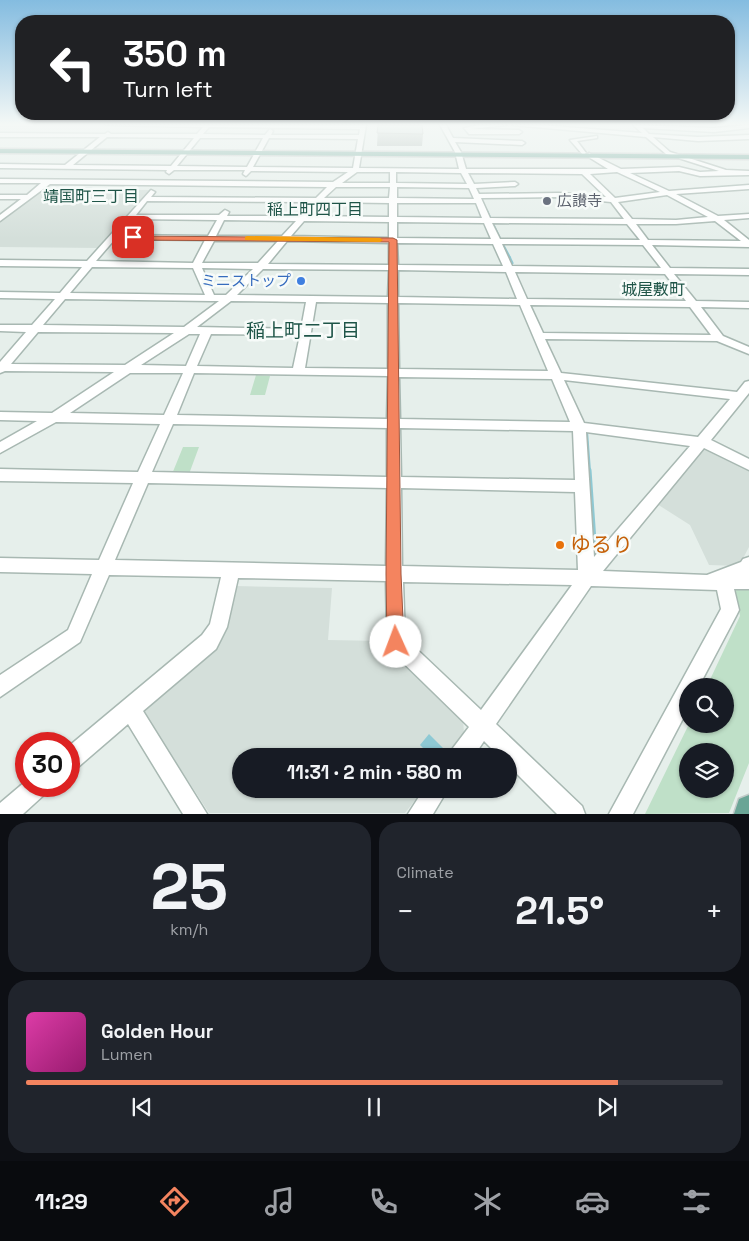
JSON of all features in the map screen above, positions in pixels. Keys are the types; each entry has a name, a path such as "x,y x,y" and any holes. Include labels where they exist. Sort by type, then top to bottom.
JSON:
{"main road":[{"path":"747,814 749,809"}],"street":[{"path":"2,216 71,163"},
{"path":"0,368 177,163"},
{"path":"196,265 252,163"},
{"path":"0,448 56,416 187,330 230,298 261,266 317,200 356,169 357,163"},
{"path":"462,163 579,427 587,578"},
{"path":"113,237 749,244 716,218 645,181 603,163"},
{"path":"699,163 749,178"},
{"path":"0,166 584,172 679,169 700,174 749,173"},
{"path":"393,170 394,574 396,642 574,814"},
{"path":"507,170 515,184 524,194"},
{"path":"584,172 613,200 719,338"},
{"path":"0,181 335,184 393,193 475,195 515,184"},
{"path":"146,198 317,200 393,193 524,194 613,200 666,193 749,187"},
{"path":"0,197 28,197"},
{"path":"131,217 676,222 749,216"},
{"path":"0,263 749,272"},
{"path":"196,265 211,298"},
{"path":"0,295 749,305"},
{"path":"298,372 312,299"},
{"path":"0,328 306,332"},
{"path":"0,687 74,636 208,331"},
{"path":"540,336 719,338 749,351"},
{"path":"0,368 557,376 744,391"},
{"path":"467,748 587,578 744,391"},
{"path":"0,416 579,427 702,442 749,465"},
{"path":"0,475 582,486"},
{"path":"699,583 747,568 749,564"},
{"path":"0,566 587,578 699,583 749,580"},
{"path":"80,751 209,642 218,627 231,570"},
{"path":"693,678 730,610 724,583"},
{"path":"620,814 679,704"},
{"path":"130,709 196,814"},
{"path":"5,814 24,797"},
{"path":"419,814 431,798"}],"shaded area":[{"path":"42,189 149,190 99,248 0,247 0,222"},
{"path":"704,448 710,448 749,468 749,547 739,566 709,565 690,525 657,504"},
{"path":"235,586 332,588 328,640 383,641 463,718 464,734 454,748 232,748 232,798 417,798 405,813 209,813 141,708 214,647"}],"green space":[{"path":"256,375 270,376 265,395 250,395"},
{"path":"183,447 199,447 189,474 172,474"},
{"path":"735,587 749,587 749,763 729,813 645,814 679,744 679,798 734,798 734,743 680,743 685,733 734,733 734,678 711,678 740,616"}],"water":[{"path":"429,734 443,748 423,748 420,745"}],"waterway":[{"path":"487,211 490,218"},
{"path":"492,222 500,239"},
{"path":"502,243 510,258"},
{"path":"509,257 512,263"},
{"path":"586,431 589,471"},
{"path":"589,470 594,541"}],"slow traffic":[{"path":"247,238 380,240"}],"place":[{"name":"広讃寺","path":"547,201"},
{"name":"ミニストップ","path":"301,281"},
{"name":"ゆるり","path":"560,545"}],"district":[{"name":"靖国町三丁目","path":"91,196"},
{"name":"稲上町四丁目","path":"315,209"},
{"name":"城屋敷町","path":"653,289"},
{"name":"稲上町二丁目","path":"303,330"}],"route":[{"path":"133,237 393,240 396,642"}]}
